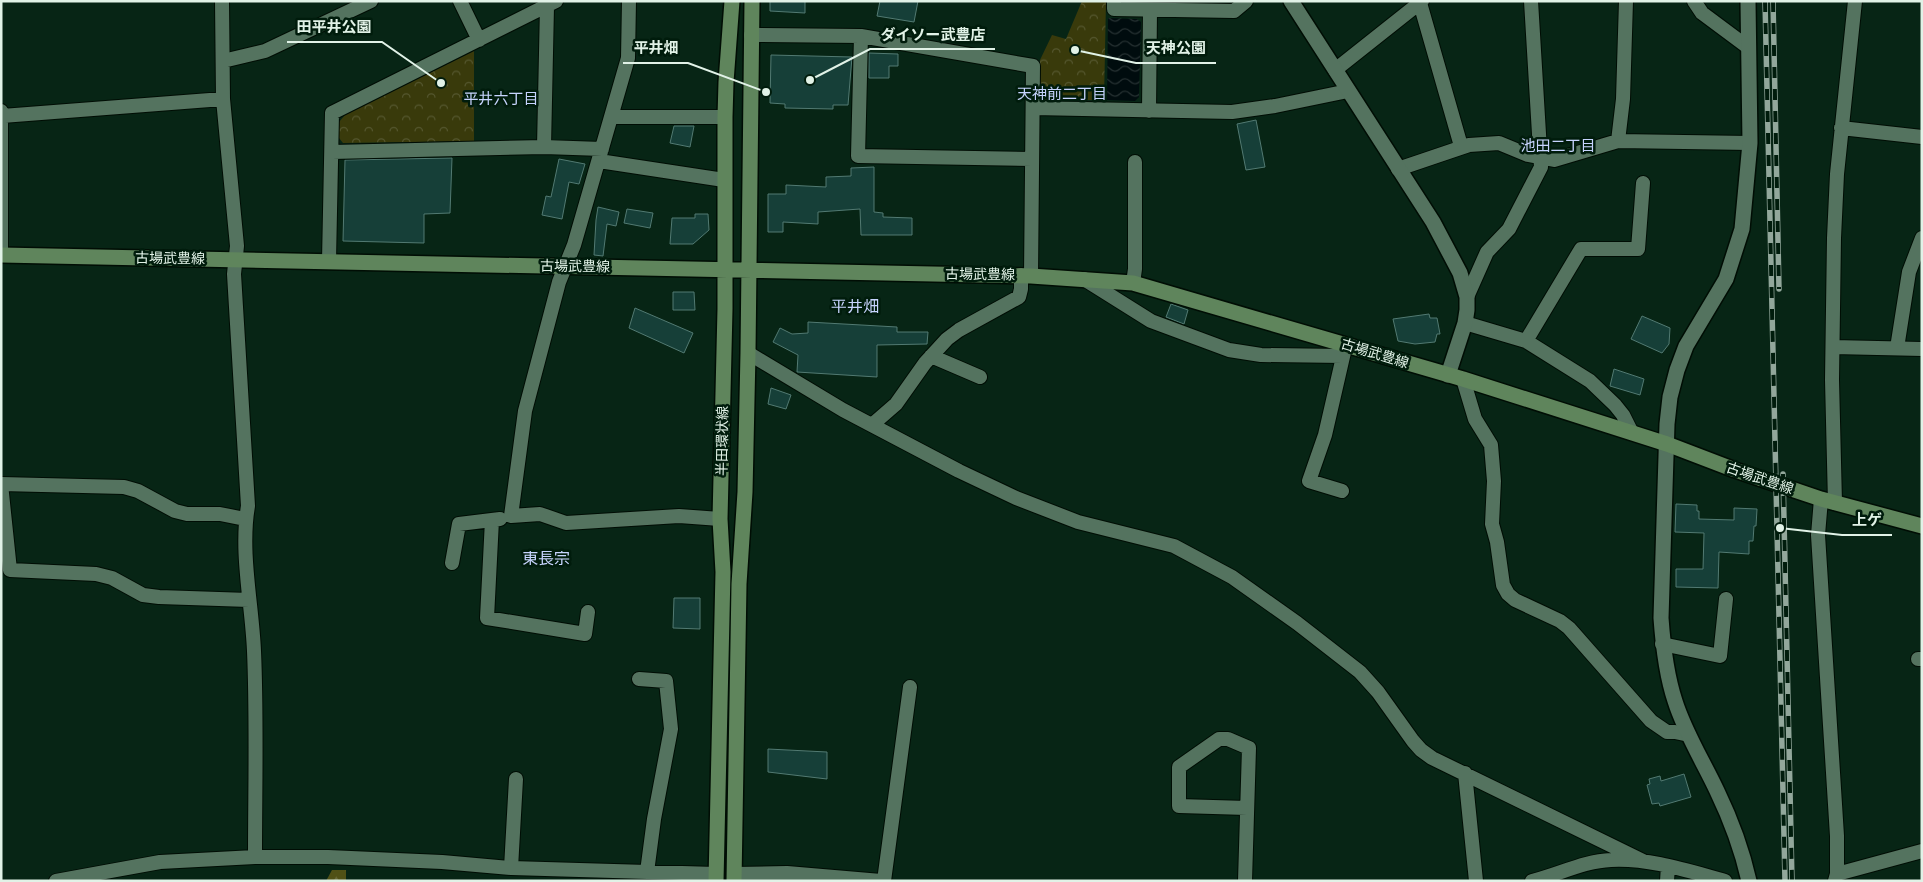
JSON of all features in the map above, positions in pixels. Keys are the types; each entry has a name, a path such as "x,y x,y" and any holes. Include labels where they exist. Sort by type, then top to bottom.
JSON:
{"main road":[{"name":"半田環状線","path":"716,877 722,572 720,518 725,117 732,1"},
{"name":"半田環状線","path":"734,877 739,584 745,492 750,270 752,1"},
{"name":"古場武豊線","path":"1,255 566,265 1026,276 1083,278 1132,283 1344,350 1463,379 1667,444 1735,470 1828,501 1922,526"}],"street":[{"path":"222,1 224,100 238,246 234,274 248,506 246,519 249,600 254,648 255,857"},
{"path":"224,61 265,50 348,6 371,1"},
{"path":"460,1 479,40"},
{"path":"511,516 525,411 559,282 574,245 628,58 629,1"},
{"path":"1114,1 1114,9 1234,11 1246,1"},
{"path":"1448,375 1465,323 1467,297 1487,252 1509,229 1541,167 1531,1"},
{"path":"1618,141 1623,99 1626,1"},
{"path":"1694,1 1702,13 1749,48"},
{"path":"1748,1 1750,142 1742,229 1726,279 1686,346 1670,397 1662,563 1662,644 1675,701 1735,830 1749,881"},
{"path":"1855,1 1836,174 1828,501 1818,535 1836,836 1836,877 1922,851"},
{"path":"1335,70 1421,2 1462,146"},
{"path":"329,261 332,113 552,3"},
{"path":"544,147 552,3"},
{"path":"1298,5 1348,91 1433,222 1460,273 1467,297"},
{"path":"1149,111 1150,10"},
{"path":"751,34 861,36 1033,66 1032,158 1026,276 1019,297 959,330 947,339 931,356 896,404 873,424"},
{"path":"861,36 858,156 1032,158"},
{"path":"1033,108 1232,112 1275,106 1348,91"},
{"path":"1,255 2,114 224,100"},
{"path":"612,117 725,117"},
{"path":"1841,128 1922,137"},
{"path":"1398,169 1462,146 1499,143 1528,156 1554,160 1618,141 1750,142"},
{"path":"332,152 544,147 600,155 724,180"},
{"path":"1132,283 1136,269 1135,162"},
{"path":"1526,341 1581,248 1638,249 1643,183"},
{"path":"1897,348 1910,272 1922,238"},
{"path":"1083,278 1151,320 1229,350 1261,355 1344,350 1325,435 1309,481 1342,491"},
{"path":"1465,323 1526,341 1590,381 1616,406 1632,433"},
{"path":"1833,347 1922,349"},
{"path":"748,354 843,410 873,424 959,471 1016,498 1078,522 1174,546 1232,577 1297,623 1360,672 1378,692 1413,741 1432,758 1643,861"},
{"path":"931,356 980,376"},
{"path":"1463,379 1475,419 1491,445 1494,481 1492,524 1504,585 1508,594 1515,600 1569,628 1651,721 1667,732 1689,734"},
{"path":"246,519 220,514 181,513 138,491 124,487 1,484 10,570 96,574 112,578 143,595 249,600"},
{"path":"452,563 459,524 511,516 540,514 566,523 679,516 720,518"},
{"path":"492,520 487,618 586,634 588,612"},
{"path":"1662,644 1720,656 1726,599"},
{"path":"639,679 666,681 671,729 654,820 647,872"},
{"path":"734,877 787,873 882,881 910,687"},
{"path":"1245,881 1249,748 1228,739 1219,739 1179,767 1179,806 1247,808"},
{"path":"1465,773 1476,881"},
{"path":"511,868 516,779"},
{"path":"56,881 160,862 255,857 442,862 511,868 647,872 716,877"},
{"path":"1538,880 1610,860 1643,861 1725,881"},
{"path":"1667,881 1668,866"}],"green space":[{"path":"1082,1 1106,1 1104,100 1046,100 1040,97 1040,60 1052,35 1066,39"},
{"path":"474,51 474,141 343,143 339,138 339,122 345,115"},
{"path":"332,870 346,870 346,881 326,881"}],"water":[{"path":"1108,18 1137,19 1141,22 1139,97 1135,101 1107,100"}],"building":[{"path":"770,1 805,1 805,13 770,11"},
{"path":"880,1 918,1 914,22 877,16"},
{"path":"869,53 898,54 898,66 889,66 889,78 869,78"},
{"path":"771,55 852,57 848,105 833,105 833,109 785,108 785,104 770,103"},
{"path":"1256,120 1265,167 1246,170 1237,124"},
{"path":"674,126 694,126 690,147 670,143"},
{"path":"452,158 450,213 424,214 424,243 343,241 345,160"},
{"path":"559,159 585,164 579,184 569,182 562,219 542,215 546,196 551,197"},
{"path":"874,167 874,212 883,213 883,217 912,218 912,235 861,235 860,209 818,212 818,224 783,222 783,232 768,232 768,194 786,194 786,185 826,187 826,177 851,176 851,168"},
{"path":"598,207 619,212 616,226 607,224 603,256 594,255"},
{"path":"627,209 653,213 650,228 624,223"},
{"path":"695,214 708,214 709,230 693,244 670,244 672,218 695,218"},
{"path":"673,292 694,292 695,310 673,310"},
{"path":"1171,304 1188,310 1184,324 1166,317"},
{"path":"635,308 693,333 684,353 629,328"},
{"path":"1429,314 1430,318 1437,318 1440,334 1437,334 1435,342 1415,344 1398,341 1393,319"},
{"path":"1642,316 1670,328 1669,344 1662,353 1631,339"},
{"path":"808,322 897,327 897,332 928,332 927,344 877,345 877,377 797,372 798,355 773,342 780,328 792,334 808,333"},
{"path":"1614,369 1644,379 1640,395 1610,386"},
{"path":"771,388 791,395 786,409 768,404"},
{"path":"1676,504 1697,505 1699,519 1734,520 1734,508 1757,509 1753,541 1749,541 1749,554 1719,552 1718,588 1676,587 1676,569 1703,569 1704,533 1675,532"},
{"path":"674,598 700,598 700,629 673,628"},
{"path":"768,749 827,752 827,779 768,772"},
{"path":"1684,774 1691,797 1660,806 1659,803 1652,804 1647,785 1650,784 1649,779 1660,776 1661,781"}],"railway":[{"path":"1765,1 1785,881"},
{"path":"1773,1 1779,289"},
{"path":"1783,474 1792,881"}],"place":[{"name":"天神公園","path":"1075,50"},
{"name":"ダイソー武豊店","path":"810,80"},
{"name":"田平井公園","path":"441,83"},
{"name":"平井畑","path":"766,92"},
{"name":"上ゲ","path":"1780,528"}],"district":[{"name":"天神前二丁目","path":"1062,94"},
{"name":"平井六丁目","path":"501,99"},
{"name":"池田二丁目","path":"1558,146"},
{"name":"平井畑","path":"855,306"},
{"name":"東長宗","path":"546,558"}]}
